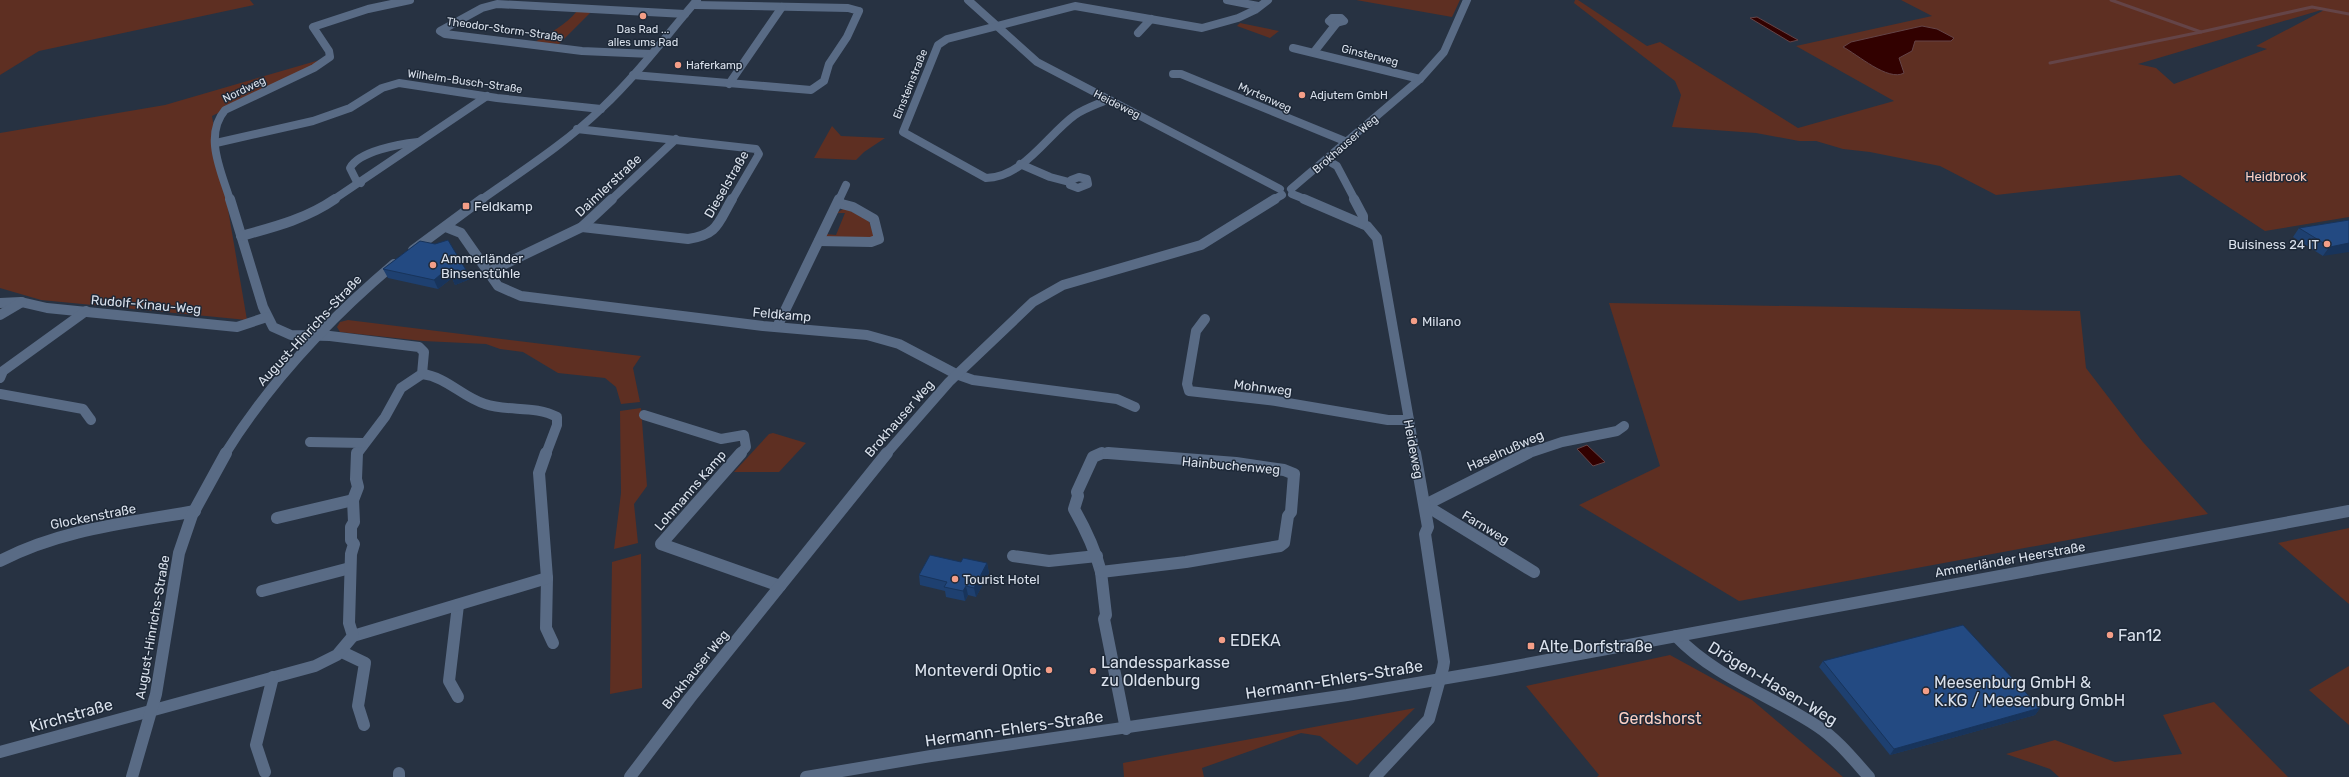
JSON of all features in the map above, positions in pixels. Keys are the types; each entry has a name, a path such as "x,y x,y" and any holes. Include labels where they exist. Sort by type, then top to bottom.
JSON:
{"street":[{"name":"Nordweg","path":"410,0 368,9 313,27 330,51 330,57 314,68 225,110 219,119 216,152 267,317 273,327 282,333 317,337 330,336 419,347 425,354 422,374"},
{"name":"Heideweg","path":"968,0 1034,61 1286,192 1363,224 1372,230 1378,241 1425,505 1428,527 1425,534 1444,662 1440,680"},
{"path":"1068,0 1073,6"},
{"path":"1227,0 1258,6"},
{"path":"996,26 1073,6 1202,28 1213,27 1256,9 1268,0"},
{"name":"Brokhauser Weg","path":"630,777 674,718 859,486 956,374 1030,304 1047,293 1069,283 1201,245 1286,192 1327,160 1420,79 1444,52 1467,0"},
{"path":"633,75 804,91 816,88 824,81 829,64 847,38 856,13 859,11 848,8 782,7 696,2"},
{"name":"August-Hinrichs-Straße","path":"132,777 152,710 179,552 195,511 215,472 240,431 317,337 353,299 403,257 577,129 601,109 633,75 684,14 696,2"},
{"name":"Theodor-Storm-Straße","path":"651,54 571,50 445,34 440,31 444,27 480,8 497,4 684,14"},
{"path":"729,84 782,7"},
{"path":"1138,33 1151,19"},
{"name":"Ginsterweg","path":"1314,52 1336,24"},
{"name":"Einsteinstraße","path":"996,26 940,42 903,132 988,178 998,177 1020,164 1074,115 1108,99"},
{"name":"Ginsterweg","path":"1293,48 1420,79"},
{"name":"Myrtenweg","path":"1173,74 1181,74 1323,134 1347,142"},
{"name":"Wilhelm-Busch-Straße","path":"216,143 313,121 350,108 382,88 396,84 408,83 487,96 601,109"},
{"path":"241,236 310,214 361,183 487,96"},
{"name":"Dieselstraße","path":"577,129 750,147 759,153 713,232 700,238 688,239 582,227"},
{"name":"Daimlerstraße","path":"488,272 582,227 676,139"},
{"path":"361,183 356,180 350,168 354,161 367,154 409,143 420,142"},
{"name":"Heideweg","path":"1327,160 1337,166 1363,216 1363,224"},
{"path":"1020,164 1050,177 1069,182"},
{"path":"777,327 846,185"},
{"path":"819,241 873,242 879,239 874,219 853,206 838,203"},
{"name":"Feldkamp","path":"446,226 460,232 496,283 504,290 532,299 884,338 900,344 956,374 978,381 1117,399 1135,407"},
{"path":"0,315 22,302"},
{"name":"Rudolf-Kinau-Weg","path":"0,303 22,302 47,308 213,324 232,328 267,317"},
{"path":"0,378 3,371 86,311"},
{"name":"Mohnweg","path":"1204,319 1196,331 1187,384 1189,391 1276,401 1388,420 1409,420"},
{"path":"353,636 349,623 350,568 351,554 354,549 354,544 351,540 351,527 354,522 351,512 352,500 358,487 356,479 357,455 364,443 385,417 401,388 422,374 436,376 484,404 540,411 557,417 557,425 539,473 547,578 546,628 553,643"},
{"path":"0,394 83,409 91,420"},
{"name":"Lohmanns Kamp","path":"644,415 721,439 744,435 746,447 724,475 661,544 780,586"},
{"name":"Haselnußweg","path":"1425,505 1533,450 1617,430 1624,426"},
{"path":"310,442 364,443"},
{"name":"Hainbuchenweg","path":"1100,572 1186,562 1280,546 1284,542 1288,516 1291,512 1294,474 1285,470 1229,462 1098,454 1093,457 1082,480 1074,506 1093,544 1093,551 1097,556 1100,572 1103,583 1104,625 1107,629 1116,686 1126,729"},
{"path":"277,518 352,500"},
{"name":"Farnweg","path":"1425,505 1534,572"},
{"name":"Glockenstraße","path":"0,561 28,546 53,537 195,511"},
{"name":"Ammerländer Heerstraße","path":"1676,636 2349,511"},
{"path":"1013,556 1049,561 1097,556"},
{"path":"262,591 350,568"},
{"path":"364,726 358,706 365,663 342,652 353,636 547,578"},
{"path":"458,604 449,681 458,697"},
{"name":"Hermann-Ehlers-Straße","path":"806,777 931,756 1126,729 1440,680 1676,636"},
{"name":"Drögen-Hasen-Weg","path":"1676,636 1690,652 1704,662 1827,733 1869,777"},
{"name":"Kirchstraße","path":"0,752 322,664 342,652"},
{"path":"265,772 256,745 273,677"},
{"path":"1375,777 1429,719 1440,680"}],"green space":[{"path":"0,0 250,0 254,5 39,51 0,75"},
{"path":"1356,0 1460,0 1452,17"},
{"name":"Heidbrook","path":"1575,0 1578,0 1647,46 1660,42 1798,128 1894,101 1796,46 1932,16 1901,0 2349,0 2349,217 2265,231 2180,175 1996,195 1940,166 1870,152 1843,149 1816,141 1799,141 1756,133 1672,127 1681,95 1675,81 1574,3","holes":["2328,8 2256,46 2267,49 2174,84 2156,68 2138,64"]},
{"path":"577,11 591,12 559,44 535,42 562,25"},
{"path":"1240,23 1279,31 1270,38 1237,26"},
{"path":"330,57 212,116 247,320 41,300 0,288 0,133 165,105"},
{"path":"832,126 841,136 885,138 864,152 856,160 814,158"},
{"path":"845,208 869,221 874,237 825,237 826,234 836,235 845,213 836,213"},
{"path":"1609,303 2080,311 2086,368 2142,441 2208,514 1739,601 1579,505 1660,466"},
{"path":"348,320 641,356 633,368 640,402 621,404 616,387 605,378 558,373 523,352 500,349 486,344 423,341 340,332 337,327 340,322"},
{"path":"641,408 647,486 634,504 638,543 614,549 621,493 620,411"},
{"path":"773,433 806,443 779,472 734,472 769,434"},
{"path":"2349,528 2349,604 2278,543"},
{"path":"641,554 642,688 610,694 612,562"},
{"name":"Gerdshorst","path":"1670,655 1752,700 1843,777 1597,777 1599,775 1526,686"},
{"path":"2349,666 2349,725 2309,690"},
{"path":"2214,702 2288,777 2059,777 2050,769 2006,754 2055,740 2115,762 2182,754 2163,715"},
{"path":"1415,708 1357,765 1320,736 1301,733 1202,768 1204,777 1124,777 1123,763"}],"shaded area":[{"path":"1757,17 1798,40 1790,42 1750,18"},
{"path":"1922,26 1937,29 1954,38 1951,41 1915,41 1912,51 1899,58 1904,73 1897,75 1881,71 1843,47 1851,42"},
{"path":"1587,445 1605,462 1593,466 1577,449"}],"building":[{"path":"2349,220 2349,243 2330,247 2299,228"},
{"path":"448,240 466,270 451,275 447,269 434,280 383,269 420,241 435,244"},
{"path":"930,555 961,562 963,558 987,563 974,588 966,586 963,591 944,587 947,582 919,575"},
{"name":"Meesenburg GmbH & K.KG / Meesenburg GmbH","path":"1963,625 2040,708 1894,749 1823,661"}],"waterway":[{"path":"2111,0 2201,32"},
{"path":"2201,32 2312,7 2349,14"},
{"path":"2050,63 2201,32"}],"place":[{"name":"Das Rad ... alles ums Rad","path":"643,16"},
{"name":"Haferkamp","path":"678,65"},
{"name":"Adjutem GmbH","path":"1302,95"},
{"name":"Feldkamp","path":"466,206"},
{"name":"Buisiness 24 IT","path":"2327,244"},
{"name":"Ammerländer Binsenstühle","path":"433,265"},
{"name":"Milano","path":"1414,321"},
{"name":"Tourist Hotel","path":"955,579"},
{"name":"Fan12","path":"2110,635"},
{"name":"EDEKA","path":"1222,640"},
{"name":"Alte Dorfstraße","path":"1531,646"},
{"name":"Monteverdi Optic","path":"1049,670"},
{"name":"Landessparkasse zu Oldenburg","path":"1093,671"},
{"name":"Meesenburg GmbH & K.KG / Meesenburg GmbH","path":"1926,691"}]}
